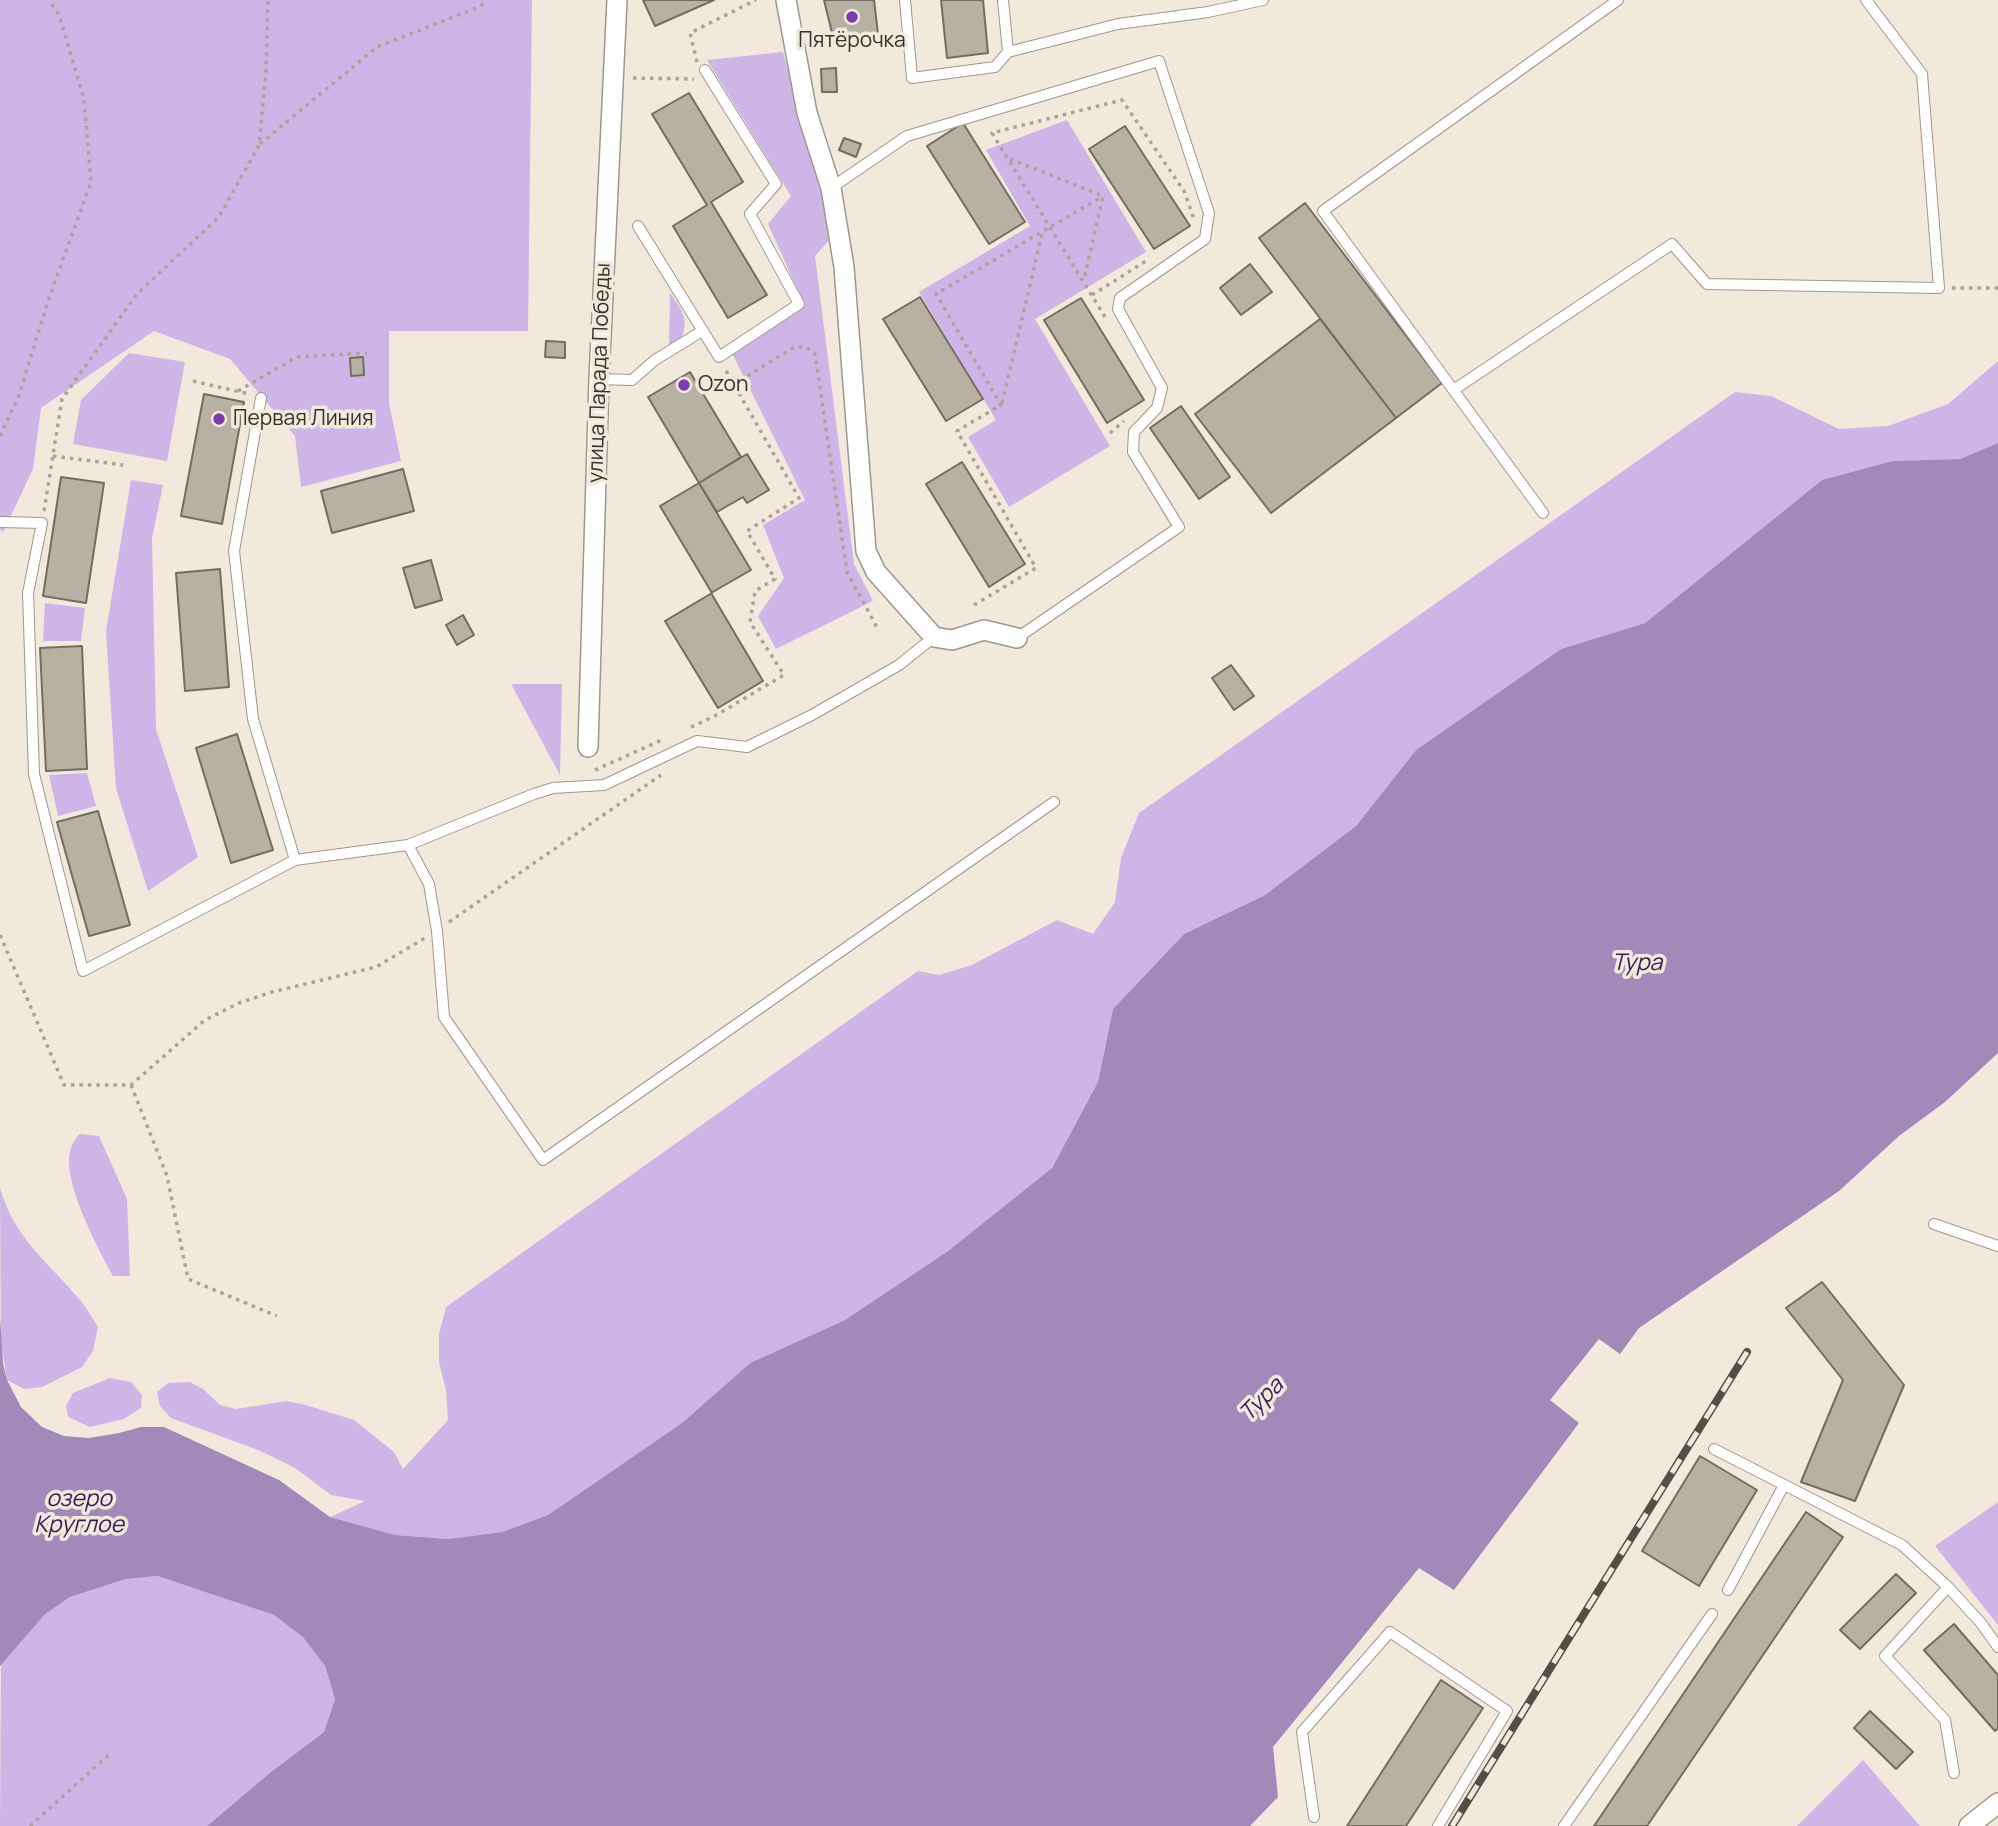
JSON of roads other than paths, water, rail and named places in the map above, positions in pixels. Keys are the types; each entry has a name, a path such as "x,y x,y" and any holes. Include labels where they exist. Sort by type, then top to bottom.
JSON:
{"street":[{"name":"улица Парада Победы","path":"588,747 599,379 617,0"},
{"path":"786,0 807,113 831,188 844,267 866,551 876,572 934,637 952,640 984,630 1017,638"},
{"path":"1980,1823 1998,1803"}],"lane":[{"path":"905,0 912,78 995,67 1009,52 1118,24 1208,12 1263,0"},
{"path":"1003,0 1009,52"},
{"path":"1543,513 1323,211 1618,0"},
{"path":"1455,389 1672,244 1707,284 1939,288 1922,74 1866,0"},
{"path":"831,188 907,136 1159,61 1209,213 1205,239 1120,298 1118,309 1162,388 1157,408 1134,432 1133,452 1179,527 1017,638"},
{"path":"638,226 719,357 799,304 750,214 776,184 701,73"},
{"path":"599,379 632,380 654,360 702,331"},
{"path":"261,398 234,551 236,580 253,719 295,860"},
{"path":"0,522 42,523 28,593 34,774 83,971 295,860 408,845 553,788 604,785 696,741 747,747 812,715 899,665 934,637"},
{"path":"408,845 429,884 437,931 443,1017 543,1160 1055,802"},
{"path":"1934,1224 1998,1246"},
{"path":"1714,1449 1902,1545 1948,1587 1981,1623 1998,1647"},
{"path":"1728,1590 1784,1485"},
{"path":"1948,1587 1885,1656 1945,1720 1954,1773"},
{"path":"1564,1826 1712,1614"},
{"path":"1314,1817 1302,1732 1390,1632 1507,1711 1438,1826"}],"water":[{"name":"Тура","path":"1998,443 1998,1053 1945,1102 1899,1136 1839,1191 1639,1328 1620,1354 1599,1339 1550,1400 1579,1423 1454,1590 1419,1568 1273,1747 1278,1797 1250,1826 207,1826 324,1732 335,1699 325,1666 303,1637 274,1615 158,1576 126,1579 70,1597 45,1614 0,1666 0,1316 3,1364 7,1380 21,1407 42,1427 64,1436 89,1438 141,1427 164,1427 279,1480 330,1517 395,1535 449,1539 502,1532 548,1515 682,1423 750,1363 845,1320 948,1251 1052,1168 1098,1082 1113,1009 1184,934 1265,895 1356,826 1416,750 1561,649 1645,623 1822,480 1892,461 1960,459"}],"railway":[{"path":"1452,1826 1747,1352"}],"place":[{"name":"Пятёрочка","path":"852,17"},
{"name":"Ozon","path":"684,385"},
{"name":"Первая Линия","path":"219,419"}],"water label":[{"name":"озеро Круглое","path":"79,1513"}]}
